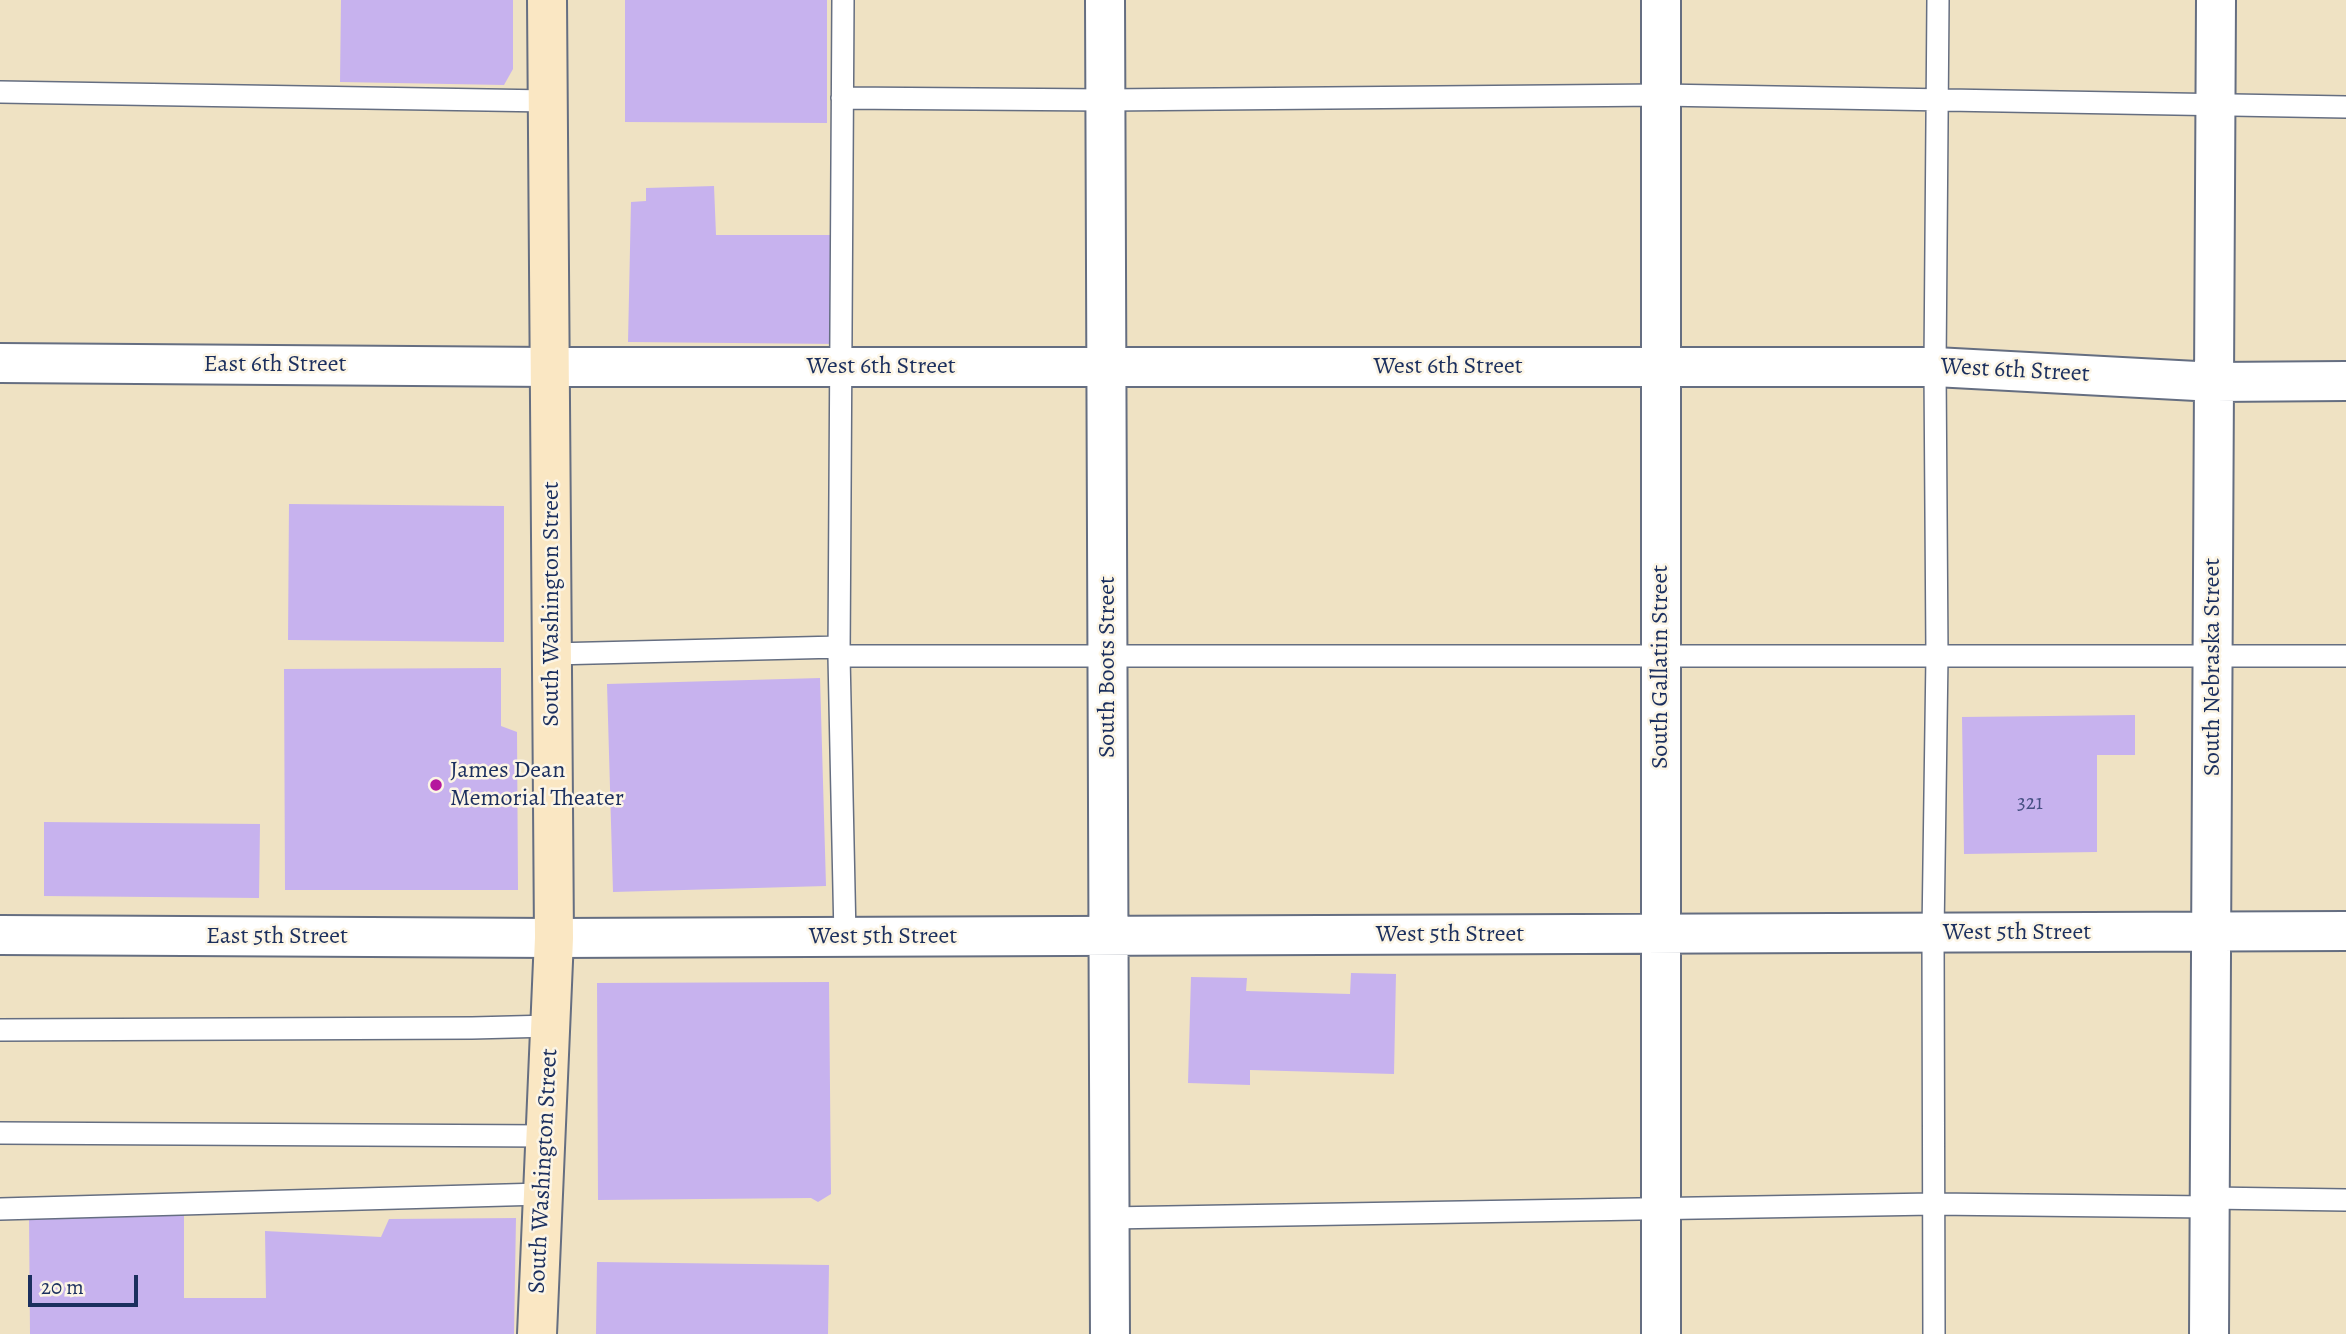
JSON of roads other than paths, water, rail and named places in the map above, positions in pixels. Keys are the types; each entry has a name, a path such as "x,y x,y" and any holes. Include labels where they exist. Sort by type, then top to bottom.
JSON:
{"main road":[{"name":"South Washington Street","path":"537,1334 554,938 547,0"}],"street":[{"name":"South Boots Street","path":"1105,0 1110,1334"},
{"name":"South Gallatin Street","path":"1661,0 1661,1334"},
{"name":"South Nebraska Street","path":"2209,1334 2216,0"},
{"name":"East 6th Street","path":"0,363 550,367"},
{"name":"West 6th Street","path":"550,367 1935,367 2216,382 2346,381"},
{"name":"West 5th Street","path":"554,938 2346,932"},
{"name":"East 5th Street","path":"0,935 554,938"}],"lane":[{"path":"843,0 839,652 845,937"},
{"path":"1934,1334 1933,933 1937,656 1935,367 1938,0"},
{"path":"0,92 548,101"},
{"path":"842,98 1106,100 1661,95 2346,107"},
{"path":"552,654 839,652 1108,656 2346,656"},
{"path":"0,1030 551,1026"},
{"path":"0,1133 546,1136"},
{"path":"0,1209 542,1194"},
{"path":"1110,1218 1933,1203 2346,1200"}],"place":[{"name":"James Dean Memorial Theater","path":"436,785"}]}
